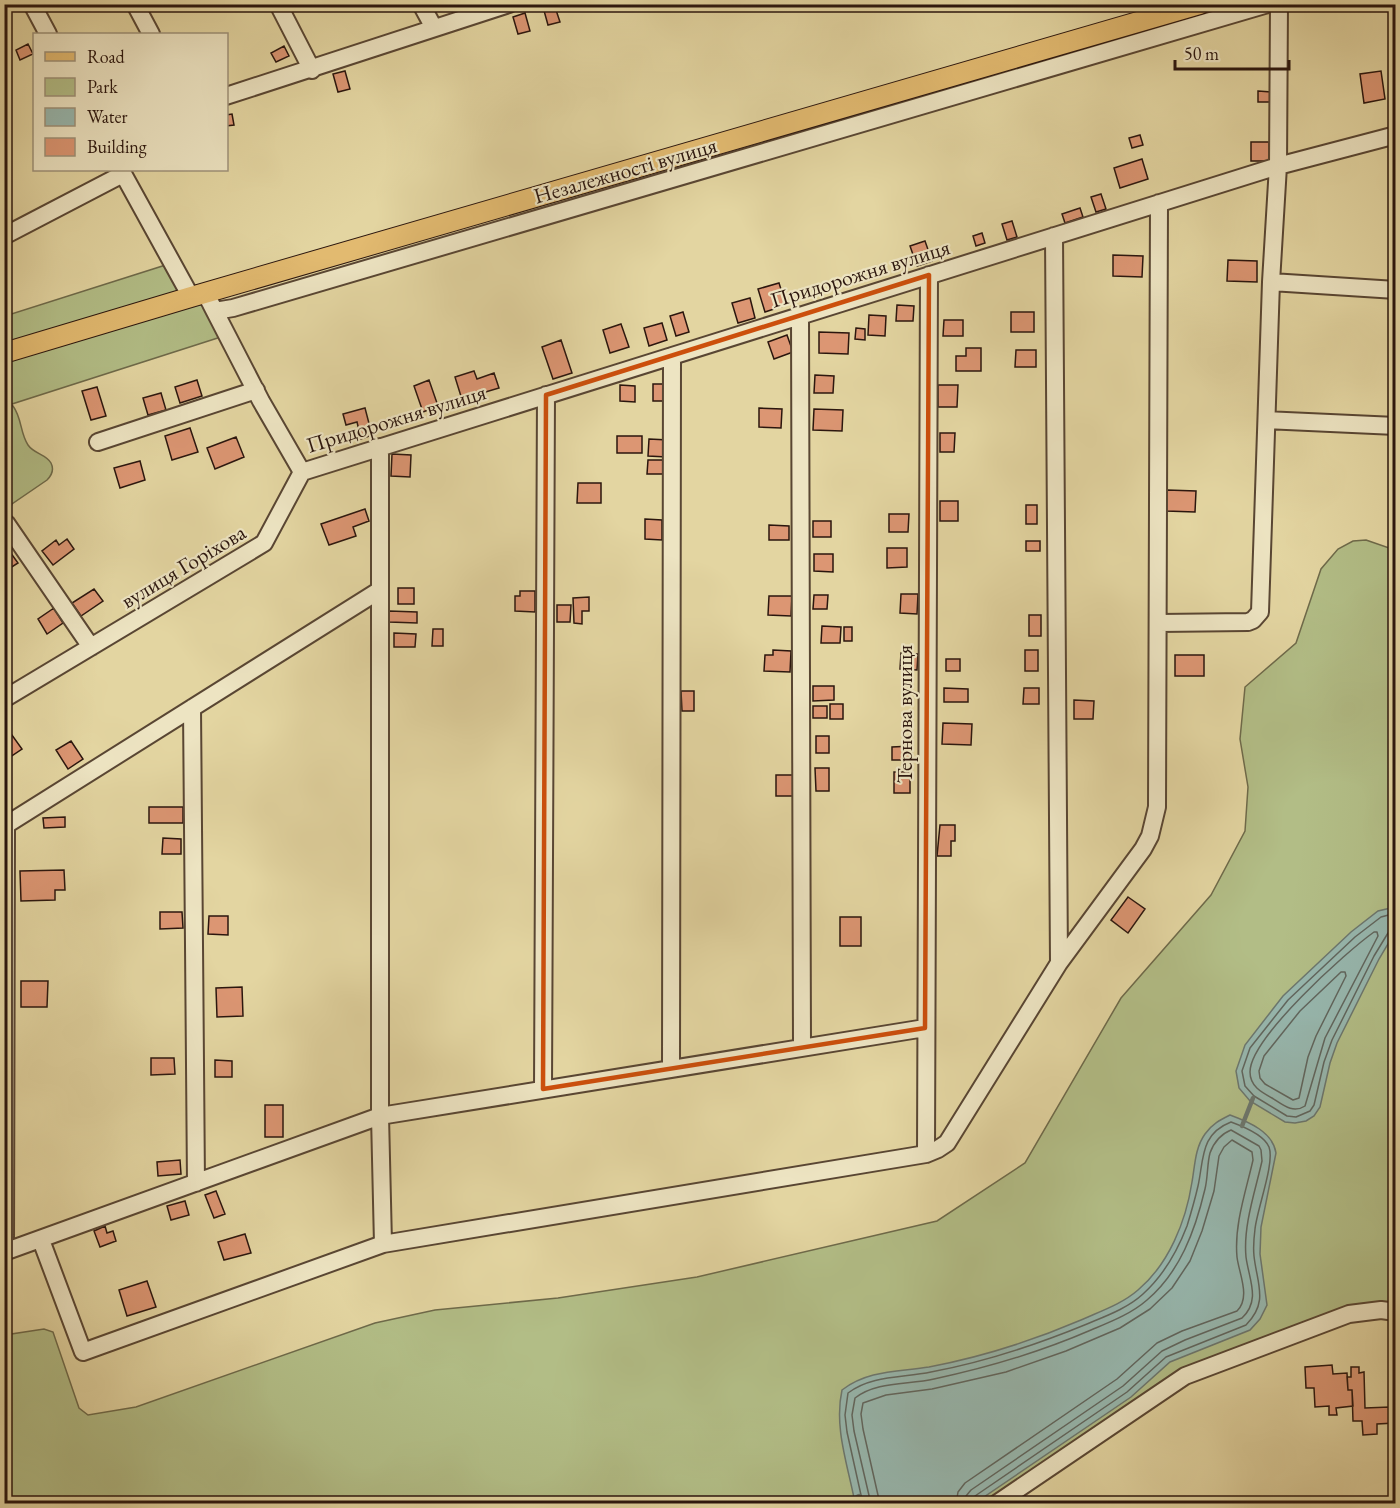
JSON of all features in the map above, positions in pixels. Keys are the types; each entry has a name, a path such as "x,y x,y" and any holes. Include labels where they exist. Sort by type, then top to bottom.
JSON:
{"main road":[{"path":"198,295 1200,4"}],"street":[{"path":"32,4 47,33"},
{"path":"135,4 150,33"},
{"path":"278,4 312,70"},
{"path":"421,4 434,28"},
{"path":"228,95 312,70 509,4"},
{"name":"Незалежності вулиця","path":"214,311 1268,4"},
{"path":"1159,623 1248,622 1260,612 1271,282 1278,166 1279,4"},
{"name":"Придорожня вулиця","path":"302,472 1278,166 1395,135"},
{"path":"4,236 122,172 198,295 214,311 302,472"},
{"path":"41,1240 82,1352 383,1244 926,1154 947,1143 1059,963 1143,849 1155,823 1159,623 1159,203"},
{"path":"1054,236 1059,963"},
{"name":"Тернова вулиця","path":"926,1154 929,275"},
{"path":"1271,282 1395,290"},
{"path":"4,353 198,295"},
{"path":"800,316 802,1047"},
{"path":"671,1069 672,356"},
{"path":"98,442 256,390"},
{"path":"543,1089 546,395"},
{"path":"1267,420 1395,426"},
{"path":"380,447 380,1116 383,1244"},
{"name":"вулиця Горіхова","path":"4,699 264,543 302,472"},
{"path":"6,523 91,647"},
{"path":"380,590 6,825 5,1252 380,1116 925,1028"},
{"path":"192,708 196,1183"},
{"path":"996,1503 1185,1376 1349,1314 1381,1310 1395,1312"}],"highlighted area":[{"path":"929,275 925,1028 543,1089 546,395"}],"green space":[{"path":"172,263 190,297 205,293 227,335 9,405 13,406 16,411 28,445 49,460 52,470 47,480 12,504 5,523 5,316"},
{"path":"1366,540 1395,550 1395,1312 1381,1310 1200,1369 996,1503 5,1504 5,1335 44,1329 53,1332 79,1408 88,1415 136,1407 375,1323 435,1310 558,1298 697,1277 937,1221 1025,1163 1121,998 1211,895 1245,831 1248,787 1240,739 1245,687 1296,643 1321,569 1338,549 1353,541"}],"water":[{"path":"1395,907 1395,932 1337,1043 1320,1107 1314,1116 1306,1121 1285,1122 1250,1101 1239,1088 1236,1071 1245,1045 1283,996 1351,932 1378,911"},
{"path":"1230,1115 1259,1129 1270,1139 1276,1153 1261,1227 1260,1254 1267,1305 1260,1319 1250,1330 1170,1362 1131,1397 975,1503 859,1503 854,1498 840,1431 842,1390 852,1383 873,1375 949,1363 1025,1341 1063,1328 1132,1295 1159,1268 1174,1241 1185,1212 1202,1139 1213,1125"}],"building":[{"path":"554,4 560,22 548,25 543,7"},
{"path":"525,13 530,31 518,34 513,17"},
{"path":"28,44 33,54 20,60 16,50"},
{"path":"284,46 289,56 276,62 271,53"},
{"path":"345,71 350,89 338,92 333,74"},
{"path":"1381,71 1385,99 1364,103 1360,74"},
{"path":"1258,91 1271,92 1271,102 1258,102"},
{"path":"232,114 234,125 228,126 228,115"},
{"path":"1140,135 1143,145 1132,148 1129,138"},
{"path":"1251,142 1269,142 1269,161 1251,161"},
{"path":"1142,159 1148,179 1120,188 1114,168"},
{"path":"1101,194 1106,209 1096,212 1091,197"},
{"path":"1080,208 1083,217 1065,223 1062,214"},
{"path":"1012,221 1017,237 1007,240 1002,224"},
{"path":"982,233 985,243 976,246 973,236"},
{"path":"925,241 932,261 917,266 910,246"},
{"path":"1113,255 1143,256 1142,277 1113,276"},
{"path":"1228,260 1257,261 1257,282 1227,281"},
{"path":"779,283 786,305 765,312 758,289"},
{"path":"750,298 755,318 738,323 732,303"},
{"path":"897,305 914,306 913,321 896,321"},
{"path":"683,312 689,332 676,336 670,316"},
{"path":"1011,312 1034,312 1034,332 1011,332"},
{"path":"869,315 886,316 885,336 868,335"},
{"path":"944,320 963,320 963,336 943,336"},
{"path":"662,323 667,340 649,346 644,328"},
{"path":"621,324 629,347 610,353 603,330"},
{"path":"856,328 865,329 865,340 855,339"},
{"path":"819,332 849,333 848,354 819,353"},
{"path":"787,335 793,352 774,359 768,342"},
{"path":"561,340 572,373 553,379 542,347"},
{"path":"966,348 981,348 981,371 956,371 956,356 966,356"},
{"path":"1016,350 1036,350 1036,367 1015,367"},
{"path":"474,371 477,379 494,373 499,388 482,393 484,400 464,406 455,377"},
{"path":"815,375 834,376 833,393 814,393"},
{"path":"197,380 202,396 180,403 175,387"},
{"path":"429,380 438,406 423,412 414,386"},
{"path":"653,384 664,384 663,401 653,401"},
{"path":"620,385 635,386 635,402 620,401"},
{"path":"938,385 958,385 957,407 938,407"},
{"path":"97,387 106,416 91,420 82,391"},
{"path":"161,393 166,410 148,415 143,398"},
{"path":"365,408 372,435 361,439 357,422 346,425 343,414"},
{"path":"759,408 782,409 781,428 759,427"},
{"path":"814,409 843,410 842,431 813,430"},
{"path":"190,428 198,452 172,460 165,436"},
{"path":"940,433 955,433 954,452 940,452"},
{"path":"617,436 642,436 642,453 617,453"},
{"path":"236,437 244,457 215,469 207,448"},
{"path":"649,439 668,440 667,457 648,456"},
{"path":"392,454 411,455 410,477 391,476"},
{"path":"648,460 667,460 666,474 647,474"},
{"path":"140,461 145,480 120,488 114,468"},
{"path":"578,483 601,483 601,503 577,503"},
{"path":"1167,490 1196,491 1195,512 1166,511"},
{"path":"940,501 958,501 958,521 940,521"},
{"path":"1026,505 1037,505 1037,524 1026,524"},
{"path":"365,509 369,521 353,527 356,536 329,545 321,524"},
{"path":"889,514 909,514 908,532 889,532"},
{"path":"645,519 662,520 662,540 645,539"},
{"path":"813,521 831,521 831,537 813,537"},
{"path":"769,525 789,526 789,540 769,540"},
{"path":"67,539 74,549 53,565 42,551 56,540 59,545"},
{"path":"1026,541 1040,541 1040,551 1026,551"},
{"path":"4,546 18,563 4,572"},
{"path":"887,548 907,548 907,567 887,568"},
{"path":"814,554 833,554 833,572 814,571"},
{"path":"398,588 414,588 414,604 398,604"},
{"path":"94,589 103,601 81,616 72,603"},
{"path":"520,591 535,591 535,612 515,611 515,596 520,596"},
{"path":"901,594 918,594 917,614 900,613"},
{"path":"814,595 828,595 827,609 813,609"},
{"path":"769,596 792,596 791,616 768,615"},
{"path":"589,597 589,611 582,611 582,624 574,623 573,598"},
{"path":"557,605 571,605 570,622 557,622"},
{"path":"54,608 63,623 47,634 38,619"},
{"path":"389,611 417,612 417,623 389,622"},
{"path":"1029,615 1041,615 1041,636 1029,636"},
{"path":"822,626 841,627 840,643 821,643"},
{"path":"844,627 852,627 852,641 844,641"},
{"path":"433,629 443,629 443,646 432,646"},
{"path":"394,633 416,634 415,647 394,647"},
{"path":"773,650 791,651 790,672 764,671 765,655 773,655"},
{"path":"1025,650 1038,650 1038,671 1025,671"},
{"path":"901,653 918,654 917,670 900,669"},
{"path":"1175,655 1204,655 1204,676 1175,676"},
{"path":"946,659 960,659 960,671 946,671"},
{"path":"813,686 834,686 834,700 813,701"},
{"path":"944,688 968,689 968,702 944,702"},
{"path":"1024,688 1039,688 1039,704 1023,704"},
{"path":"681,691 694,691 694,711 682,711"},
{"path":"1074,700 1094,701 1093,719 1074,719"},
{"path":"830,704 843,704 843,719 830,719"},
{"path":"813,706 827,706 827,718 813,718"},
{"path":"943,723 972,724 971,745 942,744"},
{"path":"4,724 22,749 4,761"},
{"path":"816,736 829,736 829,753 816,753"},
{"path":"71,741 83,759 68,769 56,750"},
{"path":"912,746 912,760 892,760 892,747"},
{"path":"815,768 829,768 829,791 816,791"},
{"path":"894,772 910,772 910,793 894,793"},
{"path":"776,775 793,775 793,796 776,796"},
{"path":"149,807 183,807 183,823 149,823"},
{"path":"65,817 65,827 44,828 43,818"},
{"path":"940,825 955,825 955,841 951,841 951,856 937,856"},
{"path":"163,838 181,839 181,854 162,854"},
{"path":"64,870 65,890 55,890 55,900 21,901 20,871"},
{"path":"1128,897 1145,909 1128,933 1111,920"},
{"path":"160,912 182,912 183,928 160,929"},
{"path":"209,916 228,916 228,935 208,934"},
{"path":"840,917 861,917 861,946 840,946"},
{"path":"21,981 48,981 47,1007 21,1007"},
{"path":"242,987 243,1016 217,1017 216,988"},
{"path":"151,1058 174,1058 175,1074 151,1075"},
{"path":"215,1060 232,1061 232,1077 215,1077"},
{"path":"265,1105 283,1105 283,1137 265,1137"},
{"path":"180,1160 181,1174 158,1176 157,1162"},
{"path":"216,1191 225,1214 214,1218 205,1195"},
{"path":"185,1201 189,1215 171,1220 167,1206"},
{"path":"105,1226 107,1233 113,1231 116,1241 100,1247 94,1231"},
{"path":"245,1234 251,1253 224,1260 218,1242"},
{"path":"147,1281 156,1307 127,1316 119,1290"},
{"path":"1332,1365 1333,1374 1347,1373 1348,1390 1352,1390 1353,1406 1336,1408 1337,1415 1329,1415 1329,1406 1315,1407 1314,1388 1306,1388 1305,1367"},
{"path":"1351,1367 1359,1367 1359,1373 1364,1372 1365,1408 1390,1407 1393,1410 1395,1423 1377,1424 1377,1434 1363,1435 1362,1421 1353,1421 1352,1390 1348,1390 1347,1377 1351,1377"}],"waterway":[{"path":"1242,1126 1253,1098"},
{"path":"844,1504 859,1496"}]}
